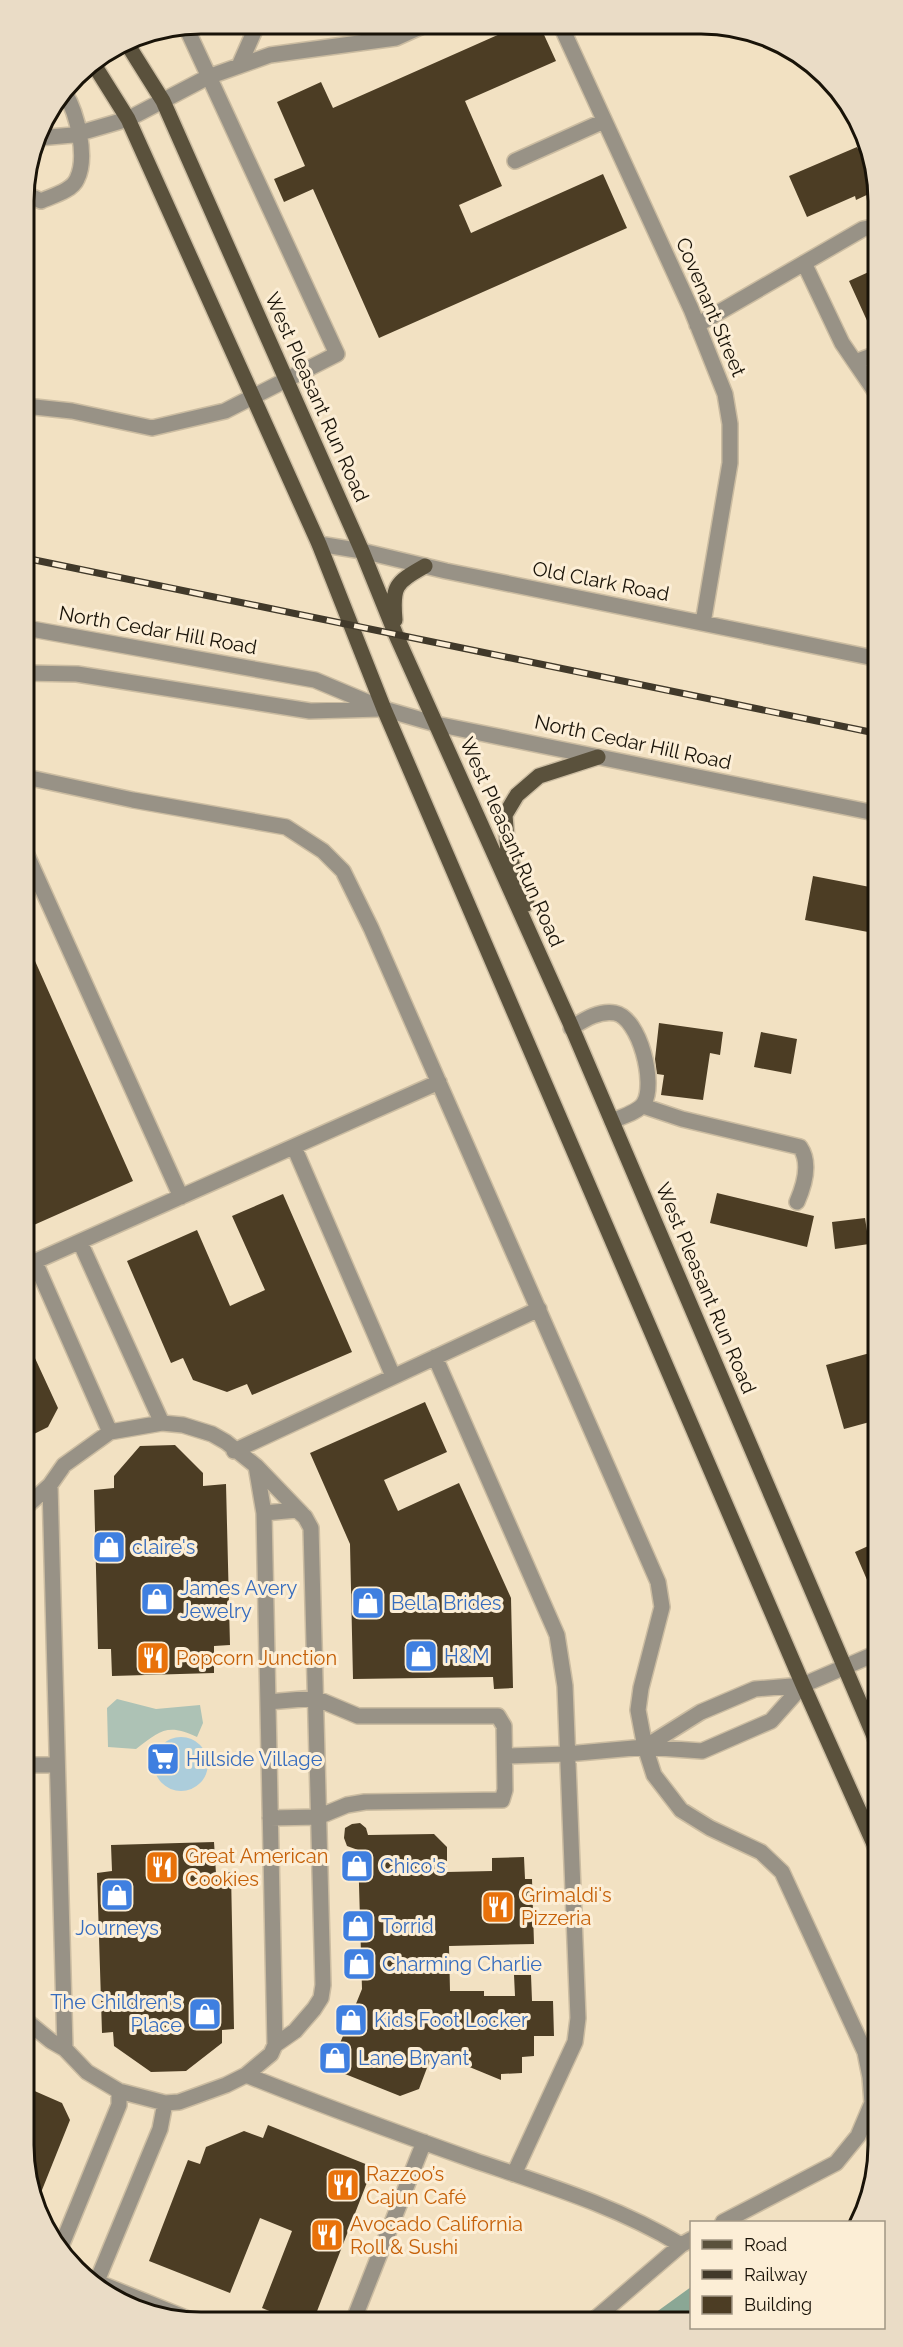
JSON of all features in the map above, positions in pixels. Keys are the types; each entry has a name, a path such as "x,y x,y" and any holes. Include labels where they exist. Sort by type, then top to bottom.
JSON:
{"main road":[{"name":"West Pleasant Run Road","path":"131,50 163,101 362,551 396,635 612,1121 868,1721"},
{"path":"98,71 128,119 319,544 384,709 803,1685 868,1831"},
{"path":"396,635 393,596 401,580 425,566"},
{"path":"570,1025 508,853 505,815 517,795 539,776 598,757"}],"street":[{"name":"Covenant Street","path":"565,34 697,325 725,394 730,424 730,463 703,623"},
{"path":"35,407 72,411 152,428 225,411 337,354 190,35"},
{"path":"239,66 253,35"},
{"path":"393,35 396,38"},
{"path":"47,137 80,133 128,119 208,77 270,55 396,38 404,35"},
{"path":"35,198 41,201 64,191 77,181 81,163 80,133 68,101"},
{"path":"515,161 604,121"},
{"path":"697,325 868,228"},
{"path":"804,263 842,343 868,381"},
{"path":"855,362 868,357"},
{"name":"Old Clark Road","path":"319,544 868,657"},
{"name":"North Cedar Hill Road","path":"35,630 315,680 384,709 436,724 868,812"},
{"name":"North Cedar Hill Road","path":"35,673 77,674 310,711 384,709"},
{"path":"35,779 133,800 286,827 323,851 344,872 371,928 658,1582 662,1607 641,1688 638,1710 645,1747 654,1775 681,1810 761,1852 782,1872 865,2052 868,2067"},
{"path":"35,883 181,1197"},
{"path":"570,1025 591,1016 615,1013 627,1019 635,1028 648,1074 650,1092 643,1106 612,1121"},
{"path":"34,1262 439,1082"},
{"path":"643,1106 682,1119 801,1148 805,1154 804,1183 797,1202"},
{"path":"294,1147 393,1376"},
{"path":"80,1242 162,1423"},
{"path":"34,1271 110,1432"},
{"path":"234,1450 539,1309"},
{"path":"435,1357 558,1635 565,1686 578,2018 575,2042 514,2174"},
{"path":"34,1499 51,1485 63,1465 110,1432 162,1423 183,1425 212,1434 256,1466 305,1517 311,1528 323,1985 321,1998 295,2031 275,2044"},
{"path":"34,2027 65,2049 87,2072 120,2091 165,2103 201,2095 246,2075 271,2053 275,2044 264,1513 256,1466"},
{"path":"51,1485 65,2049"},
{"path":"264,1513 297,1510 305,1517"},
{"path":"645,1747 701,1712 755,1689 803,1685 868,1657"},
{"path":"505,1756 567,1754 645,1747 702,1751 771,1721 803,1685"},
{"path":"268,1702 315,1698 358,1716 498,1716 504,1726 505,1756 505,1790 502,1800 365,1802 347,1805 318,1817 270,1818"},
{"path":"34,1766 57,1765"},
{"path":"246,2075 424,2142 528,2177 686,2242 603,2312"},
{"path":"64,2239 119,2105 120,2091"},
{"path":"99,2277 160,2129 165,2103"},
{"path":"727,2221 836,2163 858,2136 868,2112"},
{"path":"357,2312 424,2142"},
{"path":"121,2291 158,2306"}],"green space":[{"path":"117,1699 156,1709 200,1705 203,1723 197,1737 178,1730 171,1730 158,1734 136,1749 108,1747 107,1708"},
{"path":"690,2288 690,2312 656,2312"}],"water":[{"path":"181,1737 191,1739 200,1745 206,1754 208,1764 206,1774 200,1783 191,1789 181,1791 171,1789 162,1783 156,1774 154,1764 156,1754 162,1745 171,1739"}],"building":[{"path":"499,34 544,34 556,61 465,101 502,186 459,205 471,233 603,174 627,228 379,338 313,189 284,202 274,179 305,166 277,102 321,82 333,108"},
{"path":"857,147 860,148 863,158 868,194 856,200 855,196 807,217 789,176"},
{"path":"868,272 868,323 849,281"},
{"path":"813,876 868,887 868,932 805,920"},
{"path":"35,960 133,1181 34,1225"},
{"path":"659,1023 723,1032 720,1055 710,1053 703,1100 661,1095 664,1075 657,1074 655,1059"},
{"path":"761,1032 797,1039 791,1074 754,1067"},
{"path":"717,1193 814,1216 807,1247 710,1223"},
{"path":"283,1194 352,1352 252,1395 247,1384 227,1392 193,1380 183,1358 171,1363 127,1261 197,1230 230,1306 265,1290 232,1216"},
{"path":"865,1218 868,1244 835,1249 832,1222"},
{"path":"868,1354 868,1422 844,1429 826,1365"},
{"path":"34,1357 58,1408 48,1427 34,1434"},
{"path":"425,1402 447,1452 384,1480 398,1511 459,1483 511,1598 513,1688 494,1689 493,1677 353,1679 350,1544 310,1453"},
{"path":"175,1445 203,1473 203,1486 226,1484 230,1645 214,1646 214,1673 112,1676 111,1649 98,1649 94,1490 114,1488 114,1476 140,1446"},
{"path":"868,1546 868,1582 855,1552"},
{"path":"360,1823 366,1828 368,1835 434,1834 447,1847 447,1872 492,1871 492,1858 524,1857 525,1879 532,1879 534,1944 449,1946 450,1991 484,1991 484,1996 515,1996 514,1975 531,1975 532,2001 553,2001 554,2036 534,2036 534,2056 522,2057 522,2073 501,2074 501,2080 433,2052 419,2089 400,2096 330,2068 362,1989 358,1850 347,1846 344,1838 345,1828"},
{"path":"214,1842 216,1874 231,1872 234,2029 222,2030 222,2043 186,2071 151,2072 114,2046 113,2032 102,2033 97,1873 112,1871 111,1845"},
{"path":"34,2091 62,2103 70,2120 41,2192 34,2146"},
{"path":"268,2125 373,2167 317,2312 272,2312 262,2308 292,2231 260,2218 230,2293 149,2261 188,2160 200,2164 206,2147 244,2131 263,2138"}],"railway":[{"path":"35,560 868,732"}],"place":[{"name":"claire's","path":"109,1547"},
{"name":"James Avery Jewelry","path":"157,1599"},
{"name":"Bella Brides","path":"368,1603"},
{"name":"H&M","path":"421,1656"},
{"name":"Popcorn Junction","path":"153,1658"},
{"name":"Hillside Village","path":"163,1759"},
{"name":"Chico's","path":"357,1866"},
{"name":"Great American Cookies","path":"162,1867"},
{"name":"Journeys","path":"117,1895"},
{"name":"Grimaldi's Pizzeria","path":"498,1907"},
{"name":"Torrid","path":"358,1926"},
{"name":"Charming Charlie","path":"359,1964"},
{"name":"The Children's Place","path":"205,2014"},
{"name":"Kids Foot Locker","path":"351,2020"},
{"name":"Lane Bryant","path":"335,2058"},
{"name":"Razzoo’s Cajun Café","path":"343,2185"},
{"name":"Avocado California Roll & Sushi","path":"327,2235"}]}
